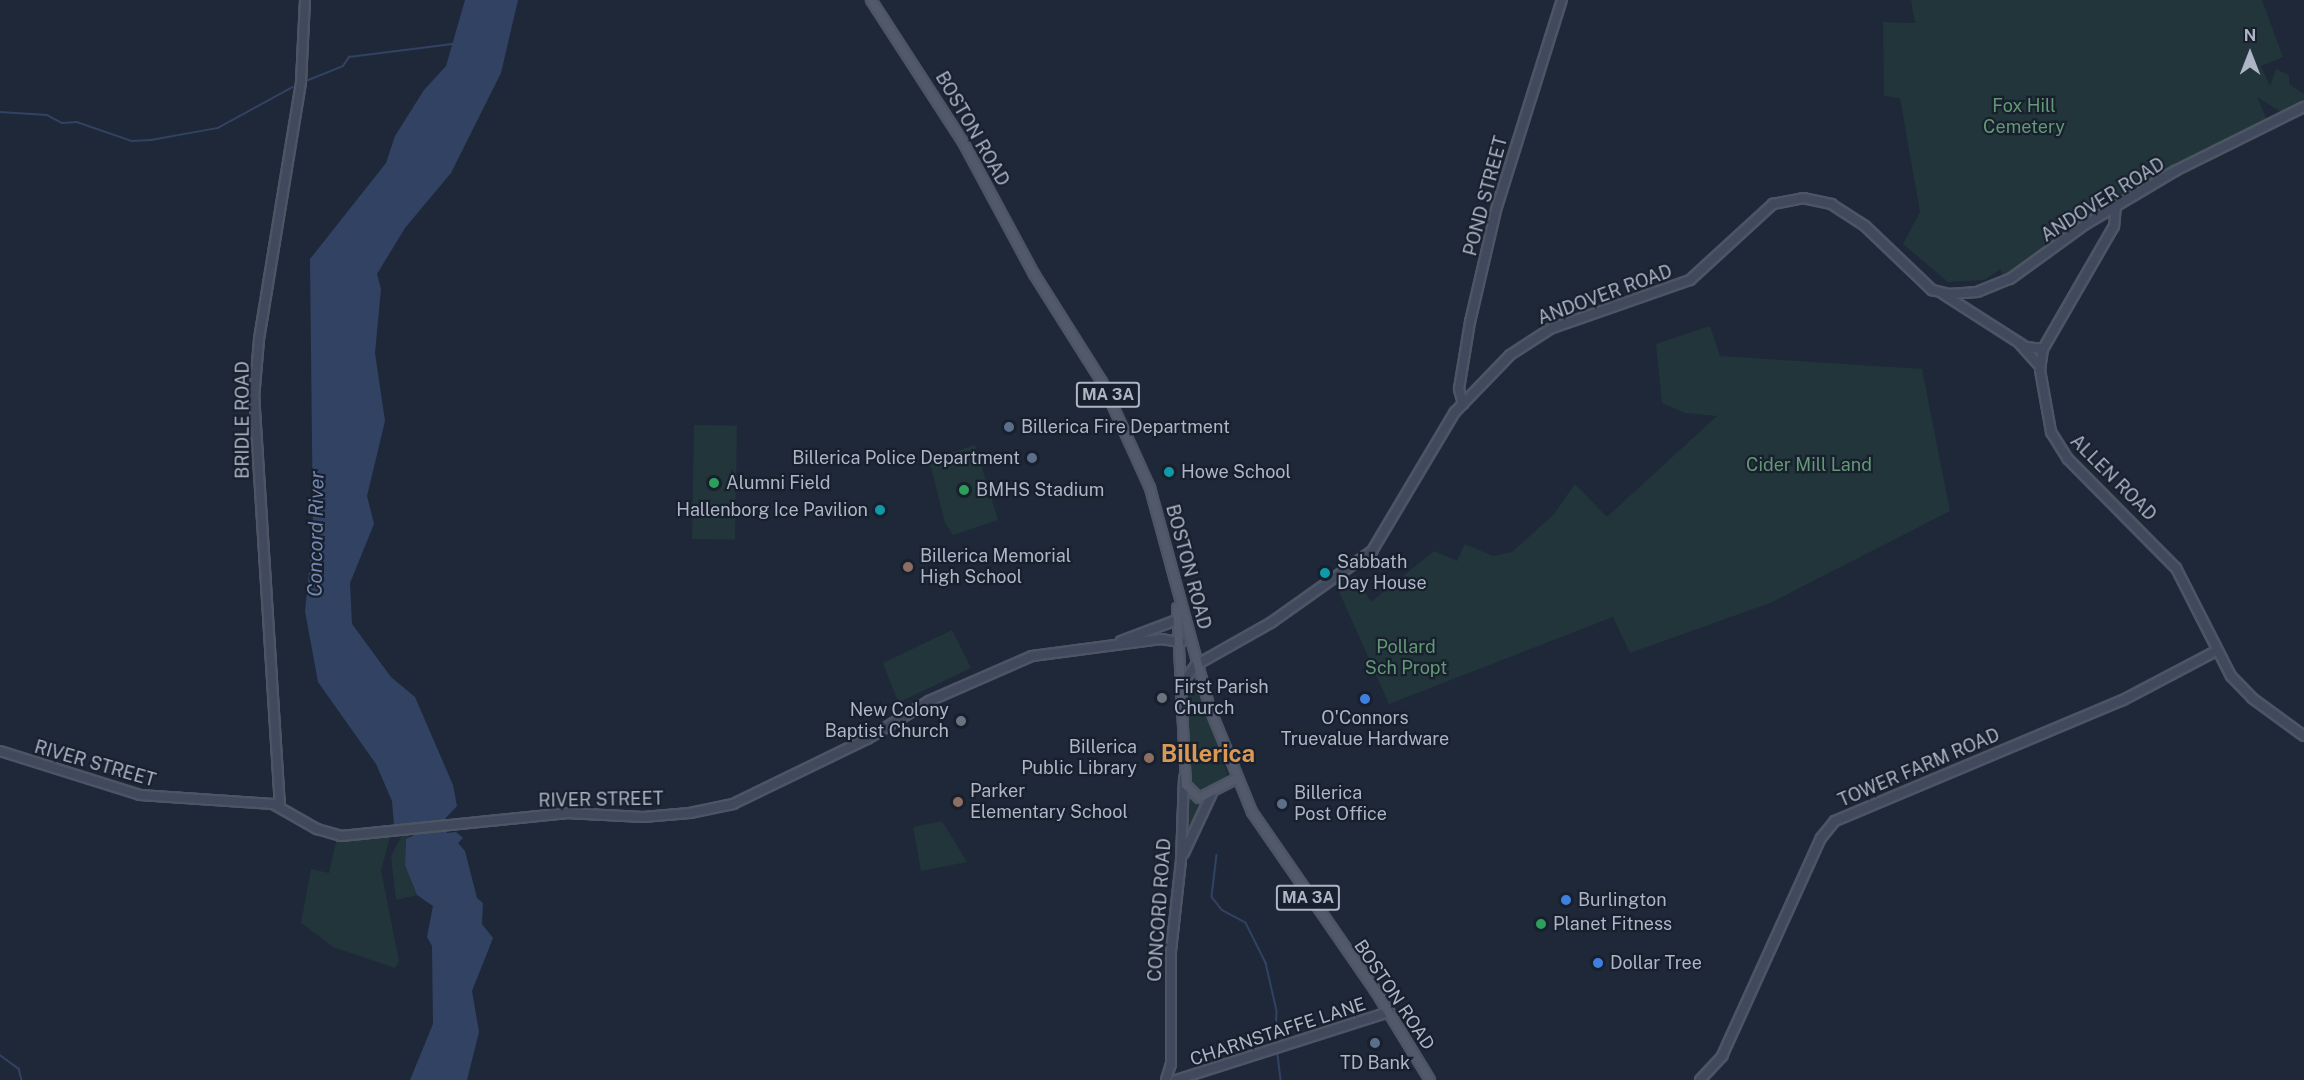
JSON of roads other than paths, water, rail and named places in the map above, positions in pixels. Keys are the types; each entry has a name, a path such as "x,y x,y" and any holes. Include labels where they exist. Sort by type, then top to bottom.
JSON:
{"main road":[{"name":"BRIDLE ROAD","path":"280,807 254,399 259,339 301,82 304,0"},
{"name":"BOSTON ROAD","path":"871,0 946,114 1043,289 1093,364 1150,489 1176,584 1181,617 1236,779 1272,847 1389,1012 1430,1080"},
{"name":"POND STREET","path":"1463,404 1459,389 1468,331 1496,210 1562,0"},
{"name":"ANDOVER ROAD","path":"1196,665 1267,626 1372,551 1463,404 1500,364 1540,333 1690,280 1759,213 1784,200 1815,199 1843,210 1923,283 1943,294 1977,292 2003,283 2116,206 2304,107"},
{"name":"ALLEN ROAD","path":"2116,206 2114,226 2043,349 2040,366 2057,444 2163,551 2217,651 2252,698 2304,735"},
{"path":"1943,294 2020,343 2040,366"},
{"path":"2020,343 2043,349"},
{"name":"RIVER STREET","path":"1109,647 1181,617"},
{"name":"CONCORD ROAD","path":"1166,1080 1171,1064 1172,934 1181,860 1184,777 1181,617"},
{"name":"RIVER STREET","path":"0,751 140,795 280,807 334,834 415,830 566,813 643,817 723,808 867,739 929,701 1032,656 1161,639 1180,642"},
{"name":"TOWER FARM ROAD","path":"1700,1080 1722,1056 1821,838 1835,821 2123,700 2217,651"},
{"path":"1182,683 1196,665"},
{"path":"1182,683 1203,685"},
{"path":"1184,777 1193,797 1213,792 1236,779"},
{"path":"1181,860 1213,792"},
{"name":"CHARNSTAFFE LANE","path":"1176,1080 1389,1012"}],"water":[{"name":"Concord River","path":"465,0 518,0 501,73 451,173 405,228 377,274 381,289 375,353 385,421 367,496 374,524 350,583 352,624 391,677 415,697 453,785 457,806 443,821 447,833 456,832 463,838 458,843 465,851 477,898 483,903 482,924 493,938 472,991 479,1032 467,1080 410,1080 433,1024 432,946 427,937 433,906 417,895 405,865 406,839 416,834 414,824 394,825 392,801 376,764 318,682 305,611 313,533 310,259 386,163 395,136 424,90 446,66"}],"waterway":[{"path":"306,81 343,66 349,57 454,44"},
{"path":"0,112 47,115 62,123 77,122 132,141 151,140 218,128 293,87"},
{"path":"1217,855 1212,897 1222,910 1246,923 1266,963 1277,1011 1276,1037"},
{"path":"0,1055 19,1069 22,1080"},
{"path":"1278,1055 1281,1080"}],"place":[{"name":"Billerica Fire Department","path":"1009,427"},
{"name":"Billerica Police Department","path":"1032,458"},
{"name":"Howe School","path":"1169,472"},
{"name":"Alumni Field","path":"714,483"},
{"name":"BMHS Stadium","path":"964,490"},
{"name":"Hallenborg Ice Pavilion","path":"880,510"},
{"name":"Billerica Memorial High School","path":"908,567"},
{"name":"Sabbath Day House","path":"1325,573"},
{"name":"First Parish Church","path":"1162,698"},
{"name":"O'Connors Truevalue Hardware","path":"1365,699"},
{"name":"New Colony Baptist Church","path":"961,721"},
{"name":"Billerica Public Library","path":"1149,758"},
{"name":"Parker Elementary School","path":"958,802"},
{"name":"Billerica Post Office","path":"1282,804"},
{"name":"Burlington","path":"1566,900"},
{"name":"Planet Fitness","path":"1541,924"},
{"name":"Dollar Tree","path":"1598,963"},
{"name":"TD Bank","path":"1375,1043"}],"district":[{"name":"Billerica","path":"1208,754"}],"park label":[{"name":"Fox Hill Cemetery","path":"2024,117"},
{"name":"Cider Mill Land","path":"1809,465"},
{"name":"Pollard Sch Propt","path":"1406,658"}]}
